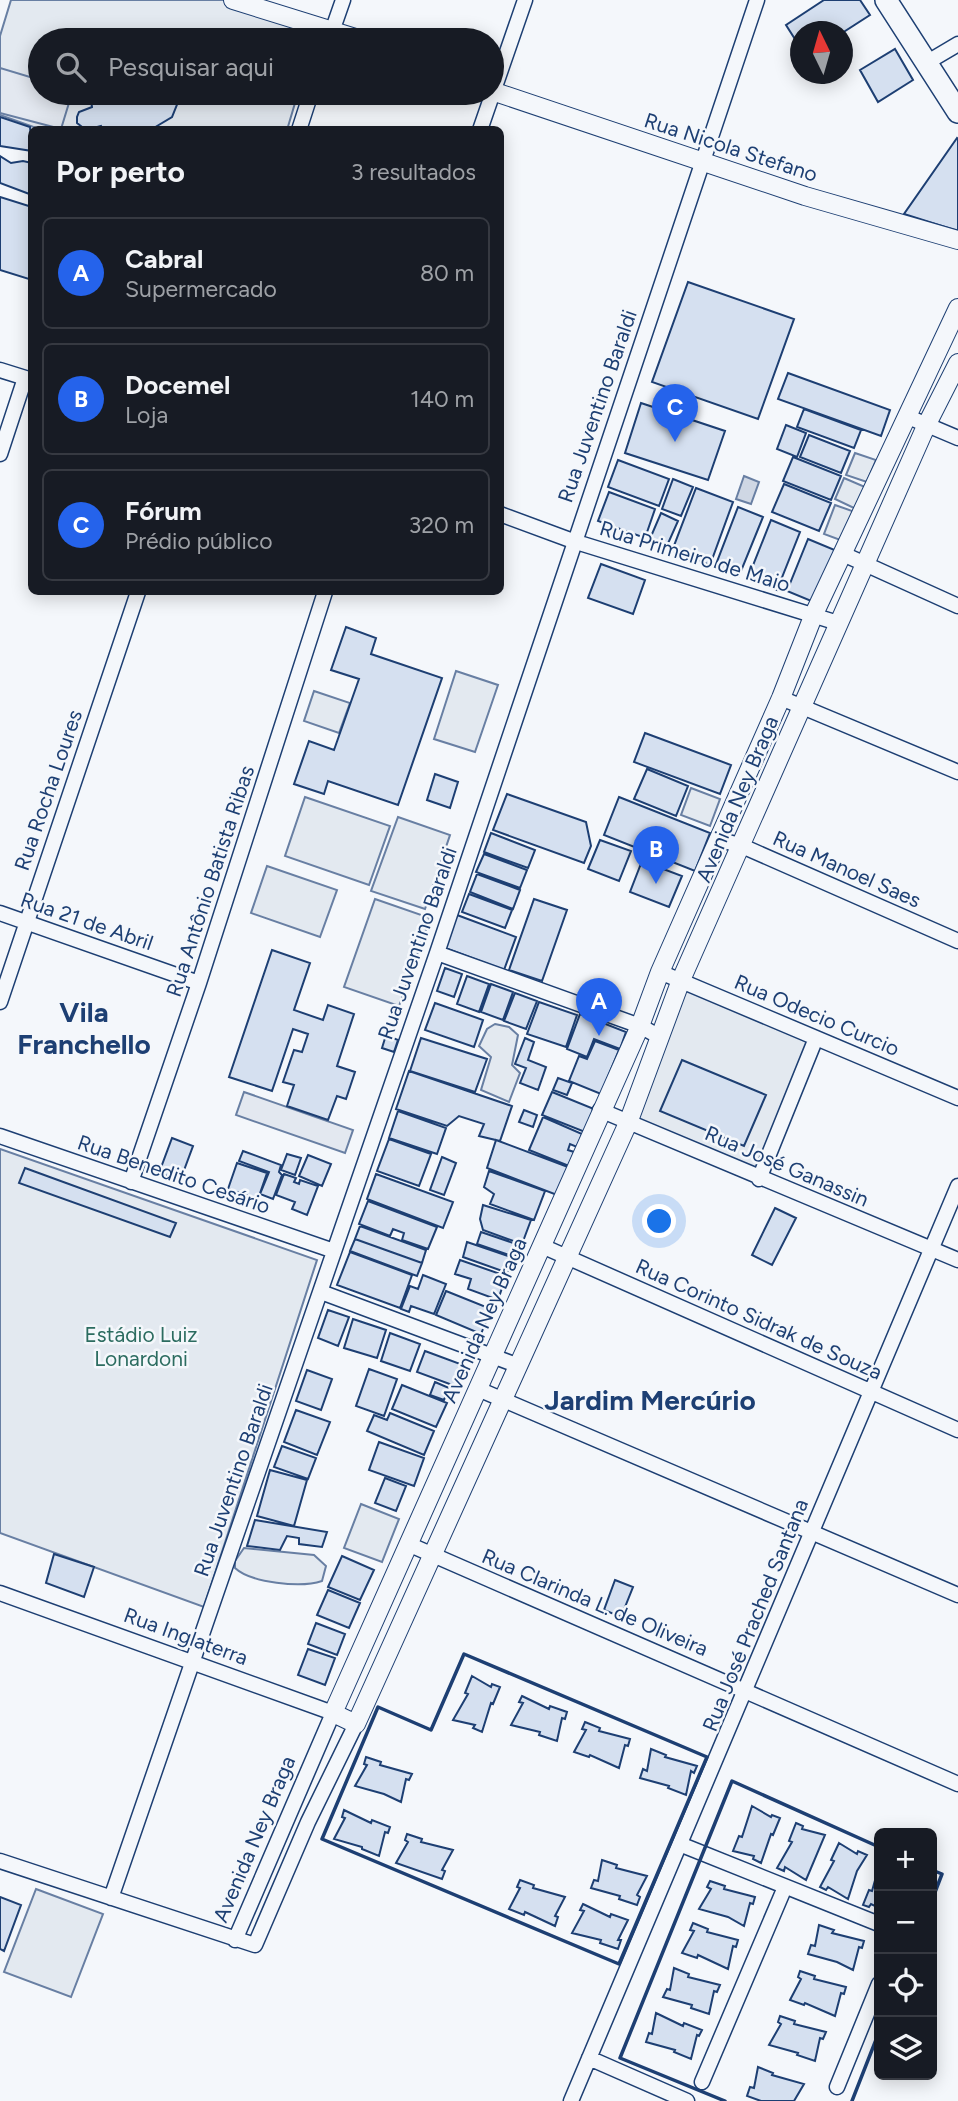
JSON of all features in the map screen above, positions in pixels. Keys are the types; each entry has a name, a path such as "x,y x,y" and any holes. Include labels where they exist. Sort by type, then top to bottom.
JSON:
{"main road":[{"path":"886,0 958,112"}],"street":[{"path":"233,0 311,28"},
{"path":"333,28 343,0"},
{"path":"504,58 525,0"},
{"name":"Rua Juventino Baraldi","path":"111,1898 437,953 573,541 757,0"},
{"path":"926,62 958,44"},
{"name":"Rua Nicola Stefano","path":"504,95 701,163 958,240"},
{"path":"300,126 307,105"},
{"path":"481,126 488,105"},
{"name":"Avenida Ney Braga","path":"958,308 814,614 781,698 660,972 640,1026 600,1110 235,1940 255,1945 569,1258 628,1123 681,980 927,424 958,363"},
{"path":"0,370 28,379 0,453"},
{"path":"906,416 958,438"},
{"name":"Rua Primeiro de Maio","path":"504,515 573,541 838,623"},
{"path":"843,554 958,606"},
{"name":"Rua Rocha Loures","path":"0,1002 137,595"},
{"name":"Rua Antônio Batista Ribas","path":"131,1182 199,984 324,595"},
{"path":"781,698 958,772"},
{"name":"Rua Manoel Saes","path":"718,839 742,846 958,941"},
{"name":"Rua 21 de Abril","path":"0,913 199,984"},
{"path":"437,953 640,1026 660,1037"},
{"name":"Rua Odecio Curcio","path":"660,972 958,1098"},
{"path":"759,1179 816,1038"},
{"name":"Rua José Ganassin","path":"600,1110 759,1179 958,1260"},
{"name":"Rua Benedito Cesário","path":"0,1136 334,1251"},
{"name":"Rua José Prached Santana","path":"571,2101 682,1845 810,1533 958,1186"},
{"name":"Rua Corinto Sidrak de Souza","path":"542,1246 958,1430"},
{"path":"321,1292 519,1366"},
{"path":"478,1389 958,1595"},
{"name":"Rua Clarinda L. de Oliveira","path":"408,1544 958,1784"},
{"name":"Rua Inglaterra","path":"0,1592 333,1713 356,1724"},
{"path":"682,1845 874,1922"},
{"path":"0,1861 235,1940"},
{"path":"702,2082 785,1887"},
{"path":"837,2087 874,1996"},
{"path":"589,2058 687,2101"}],"green space":[{"path":"11,0 224,0 298,28 28,28 28,105 294,105 288,126 31,126 0,115 0,36"},
{"path":"855,453 876,460 867,482 846,475"},
{"path":"844,478 865,487 856,509 835,499"},
{"path":"835,505 855,512 843,541 824,534"},
{"path":"456,671 498,685 475,752 434,739"},
{"path":"314,691 350,703 339,733 304,721"},
{"path":"691,788 720,799 710,826 681,815"},
{"path":"305,797 390,826 369,885 285,856"},
{"path":"398,817 450,835 425,909 371,891"},
{"path":"267,866 337,890 320,937 251,913"},
{"path":"375,899 430,918 399,1006 344,987"},
{"path":"685,986 811,1039 757,1174 632,1122"},
{"path":"495,1024 509,1027 518,1035 512,1065 520,1073 509,1102 481,1090 491,1057 479,1046 487,1029"},
{"name":"Estádio Luiz Lonardoni","path":"0,1149 317,1260 204,1607 0,1533"},
{"path":"361,1504 399,1519 382,1562 344,1548"},
{"path":"244,1548 314,1555 326,1566 322,1581 302,1584 277,1583 242,1573 235,1568 235,1561"},
{"path":"36,1889 103,1914 71,1997 4,1972"}],"shaded area":[{"path":"0,68 28,76 28,105 68,105 62,126 50,126 0,113"},
{"path":"744,476 759,482 751,504 736,499"},
{"path":"244,1092 353,1130 345,1153 236,1115"}],"building":[{"path":"824,0 860,0 870,15 853,26 853,21 792,21"},
{"path":"895,49 913,80 878,102 860,70"},
{"path":"177,105 172,117 157,126 81,126 77,123 79,112 92,107"},
{"path":"0,117 28,126 28,150 0,146"},
{"path":"958,139 958,231 904,214"},
{"path":"0,156 11,163 28,162 28,194 0,183"},
{"path":"0,197 28,206 28,279 0,270"},
{"path":"688,282 794,319 758,419 652,382"},
{"path":"788,373 890,410 881,436 778,399"},
{"path":"641,403 725,431 708,480 625,453"},
{"path":"804,409 861,430 854,448 797,427"},
{"path":"786,425 806,433 797,457 777,449"},
{"path":"809,435 850,451 841,473 800,457"},
{"path":"793,457 841,476 831,500 783,481"},
{"path":"618,460 669,479 659,506 608,487"},
{"path":"673,479 693,487 681,516 662,509"},
{"path":"784,484 831,503 819,531 772,512"},
{"path":"696,488 733,502 710,565 672,551"},
{"path":"609,492 655,509 645,538 598,521"},
{"path":"738,507 763,517 739,576 715,567"},
{"path":"661,513 678,521 666,548 649,541"},
{"path":"771,520 800,532 777,590 748,578"},
{"path":"808,539 837,551 816,603 787,591"},
{"path":"601,564 645,580 633,614 588,598"},
{"path":"346,627 376,638 371,654 442,678 398,805 328,781 324,794 294,784 309,741 334,750 359,679 331,670"},
{"path":"645,733 731,765 720,794 634,762"},
{"path":"647,769 688,786 676,816 634,799"},
{"path":"435,774 458,782 450,808 427,800"},
{"path":"507,794 586,822 591,846 584,863 493,830"},
{"path":"619,797 710,833 695,871 604,835"},
{"path":"491,833 535,850 528,868 484,852"},
{"path":"600,840 631,851 619,881 588,869"},
{"path":"484,854 527,870 520,888 476,872"},
{"path":"642,861 682,876 669,907 630,892"},
{"path":"477,874 520,890 513,909 470,892"},
{"path":"469,894 512,910 505,928 462,912"},
{"path":"534,899 567,910 542,981 509,970"},
{"path":"457,915 516,937 504,970 445,948"},
{"path":"272,950 310,963 294,1010 323,1020 328,1005 354,1014 337,1066 355,1072 346,1099 337,1096 328,1120 287,1106 294,1085 283,1082 294,1050 302,1052 308,1034 293,1029 272,1091 229,1077"},
{"path":"445,968 462,974 454,997 437,991"},
{"path":"467,976 489,984 479,1012 457,1004"},
{"path":"491,984 513,992 503,1020 481,1012"},
{"path":"515,993 537,1001 526,1029 504,1021"},
{"path":"539,1002 577,1015 566,1047 527,1034"},
{"path":"435,1003 483,1020 474,1047 425,1030"},
{"path":"580,1014 626,1032 620,1049 594,1039 587,1057 567,1049"},
{"path":"386,1035 398,1040 394,1052 382,1048"},
{"path":"421,1038 487,1059 475,1092 410,1071"},
{"path":"525,1038 534,1042 528,1060 546,1067 538,1090 520,1083 526,1068 515,1064"},
{"path":"595,1041 619,1050 601,1094 569,1081 579,1056 587,1059"},
{"path":"682,1060 766,1095 744,1146 660,1111"},
{"path":"409,1071 512,1106 500,1141 479,1136 484,1124 459,1116 447,1126 396,1109"},
{"path":"558,1078 572,1083 567,1095 553,1090"},
{"path":"552,1092 594,1109 585,1132 542,1115"},
{"path":"524,1110 537,1115 533,1127 519,1122"},
{"path":"398,1111 446,1128 437,1154 389,1138"},
{"path":"543,1117 582,1134 577,1147 570,1144 568,1150 574,1152 569,1166 529,1150"},
{"path":"172,1138 193,1146 180,1181 159,1173"},
{"path":"389,1139 431,1154 419,1186 377,1171"},
{"path":"496,1140 568,1167 557,1195 487,1168"},
{"path":"243,1151 281,1165 279,1172 282,1175 273,1199 260,1194 269,1172 239,1161"},
{"path":"287,1154 301,1158 295,1175 281,1170"},
{"path":"308,1155 331,1164 322,1186 299,1176"},
{"path":"442,1157 456,1163 444,1195 430,1190"},
{"path":"237,1163 267,1173 258,1199 228,1189"},
{"path":"25,1168 176,1223 170,1237 19,1183"},
{"path":"489,1171 545,1191 534,1220 490,1204 494,1194 484,1187"},
{"path":"284,1174 296,1178 294,1182 299,1184 300,1180 318,1186 307,1215 292,1209 295,1202 276,1195"},
{"path":"376,1174 453,1202 443,1228 367,1199"},
{"path":"368,1201 437,1227 428,1249 402,1240 404,1233 393,1229 390,1236 359,1224"},
{"path":"483,1205 531,1220 522,1244 483,1230 480,1219"},
{"path":"775,1208 796,1218 772,1265 752,1255"},
{"path":"360,1226 426,1250 422,1263 355,1239"},
{"path":"481,1232 519,1245 515,1257 477,1244"},
{"path":"355,1239 422,1263 417,1276 350,1251"},
{"path":"467,1242 514,1258 508,1273 463,1257"},
{"path":"350,1252 412,1275 400,1308 337,1285"},
{"path":"460,1260 506,1276 498,1300 468,1289 471,1279 455,1274"},
{"path":"423,1275 446,1284 434,1314 411,1306 409,1312 401,1309 410,1286 418,1289"},
{"path":"446,1291 491,1309 481,1334 436,1315"},
{"path":"328,1310 349,1317 338,1346 318,1338"},
{"path":"353,1319 386,1330 377,1358 344,1348"},
{"path":"390,1333 420,1344 410,1371 381,1361"},
{"path":"425,1351 463,1365 455,1386 417,1372"},
{"path":"369,1369 397,1379 384,1416 356,1406"},
{"path":"307,1370 332,1379 321,1410 296,1401"},
{"path":"435,1382 449,1388 444,1400 430,1395"},
{"path":"402,1385 447,1403 436,1427 392,1409"},
{"path":"296,1410 330,1422 317,1455 284,1442"},
{"path":"390,1413 434,1431 424,1455 367,1431 374,1415 387,1420"},
{"path":"379,1442 424,1458 414,1486 369,1470"},
{"path":"282,1446 316,1458 308,1479 274,1467"},
{"path":"270,1470 307,1480 294,1526 257,1516"},
{"path":"385,1478 406,1486 396,1511 375,1503"},
{"path":"255,1520 327,1532 322,1547 299,1544 299,1538 287,1536 280,1550 247,1546"},
{"path":"54,1554 94,1567 84,1597 46,1583"},
{"path":"342,1556 374,1570 360,1600 328,1587"},
{"path":"615,1580 633,1587 621,1617 604,1610"},
{"path":"328,1590 360,1603 349,1628 317,1615"},
{"path":"316,1623 345,1634 337,1655 308,1644"},
{"path":"308,1649 335,1658 325,1685 298,1675"},
{"path":"472,1676 491,1687 492,1684 500,1687 493,1704 491,1703 482,1732 473,1728 475,1725 453,1720 468,1694 465,1693"},
{"path":"522,1696 549,1709 550,1706 567,1712 565,1719 562,1718 557,1741 539,1735 540,1732 511,1725 523,1703 519,1702"},
{"path":"585,1722 600,1728 599,1731 630,1739 628,1746 625,1745 619,1768 590,1755 589,1757 574,1752 586,1730 582,1729"},
{"path":"651,1749 666,1755 665,1757 697,1766 694,1773 691,1771 686,1795 668,1788 669,1786 640,1778 643,1769 647,1771"},
{"path":"366,1757 381,1762 380,1765 412,1774 409,1780 406,1779 401,1802 355,1786 367,1765 364,1764"},
{"path":"752,1806 771,1817 780,1818 761,1863 753,1859 754,1856 733,1851 739,1836 742,1837"},
{"path":"344,1810 371,1823 372,1820 390,1827 388,1833 385,1832 379,1856 362,1847 334,1839 345,1818 342,1817"},
{"path":"796,1823 803,1826 802,1829 825,1835 806,1880 785,1867 784,1871 777,1868 792,1842 789,1841"},
{"path":"407,1834 422,1839 421,1842 453,1850 442,1870 445,1871 442,1879 396,1863 408,1842 405,1840"},
{"path":"839,1843 857,1854 858,1851 867,1855 857,1871 848,1899 828,1887 826,1890 820,1887 834,1861 831,1860"},
{"path":"602,1860 617,1865 616,1868 647,1876 637,1895 640,1897 637,1905 619,1899 620,1896 591,1888 594,1880 598,1881"},
{"path":"520,1880 534,1885 533,1888 565,1897 555,1916 558,1917 555,1926 525,1912 524,1915 509,1909 520,1888 517,1887"},
{"path":"710,1881 725,1886 724,1889 755,1897 753,1904 750,1903 744,1926 728,1917 699,1909 711,1889 707,1887"},
{"path":"874,1884 874,1906 863,1905 869,1890 872,1891"},
{"path":"0,1897 21,1905 4,1951 0,1949"},
{"path":"583,1904 610,1917 611,1914 628,1920 618,1940 621,1940 618,1949 600,1943 601,1940 572,1933 584,1911 580,1910"},
{"path":"693,1923 708,1929 707,1932 738,1940 736,1947 733,1946 728,1969 698,1955 697,1958 682,1953 694,1931 690,1930"},
{"path":"819,1925 834,1930 832,1933 864,1941 862,1948 859,1947 853,1970 837,1962 808,1954 811,1945 815,1946"},
{"path":"674,1968 689,1974 688,1977 720,1985 717,1992 714,1991 709,2014 691,2008 692,2005 663,1997 667,1989 670,1990"},
{"path":"800,1971 815,1976 814,1979 846,1987 844,1994 841,1993 835,2016 805,2003 804,2005 790,2000 801,1979 798,1977"},
{"path":"656,2013 683,2026 684,2023 702,2030 699,2036 697,2035 691,2059 674,2052 675,2050 646,2042 649,2033 652,2034"},
{"path":"780,2016 795,2021 794,2024 826,2032 823,2039 820,2038 815,2061 769,2045 781,2024 778,2022"},
{"path":"758,2067 773,2073 772,2075 804,2084 794,2101 761,2101 747,2096 750,2087 754,2088"}],"wall":[{"path":"464,1654 707,1757 619,1964 322,1839 378,1707 431,1730 464,1654"},
{"path":"725,2101 620,2058 732,1781 874,1845"},
{"path":"937,1872 942,1874 937,1887"},
{"path":"852,2101 874,2045"}],"place":[{"name":"Fórum","path":"675,442"},
{"name":"Docemel","path":"656,884"},
{"name":"Cabral","path":"599,1036"}],"district":[{"name":"Vila Franchello","path":"84,1028"},
{"name":"Jardim Mercúrio","path":"650,1400"}]}
